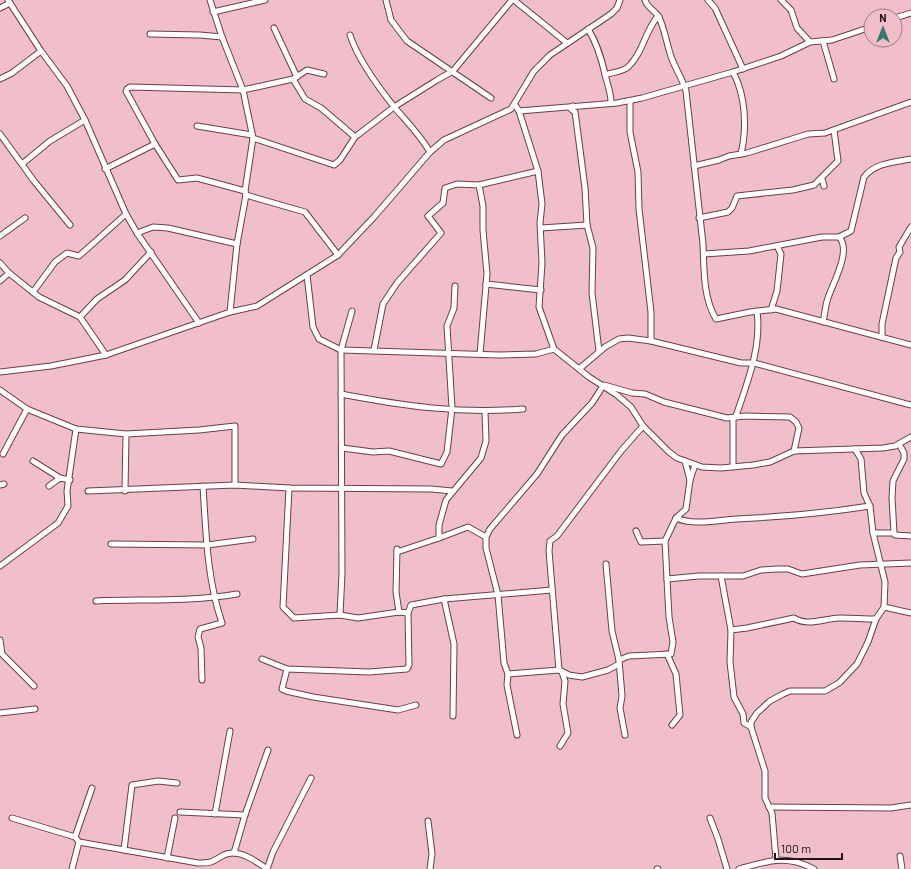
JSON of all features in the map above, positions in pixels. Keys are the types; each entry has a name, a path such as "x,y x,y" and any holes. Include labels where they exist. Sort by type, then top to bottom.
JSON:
{"street":[{"path":"210,0 222,37 243,90 253,137 246,193 237,244 230,312"},
{"path":"213,12 265,0"},
{"path":"386,0 391,20 407,41 491,98"},
{"path":"197,126 253,137 334,164 340,160 355,137 394,108 453,71 513,0 567,43"},
{"path":"0,372 52,366 106,355 230,312 257,306 338,255 374,218 430,152 444,140 500,115 514,105 534,71 550,55 610,14 617,8 620,0"},
{"path":"645,0 648,6 658,16 668,43 672,61 685,87 689,103 699,218 704,254 702,263 710,309 716,319 776,309 911,345"},
{"path":"708,0 715,8 743,69"},
{"path":"781,0 791,10 797,28 810,42"},
{"path":"0,8 9,1 41,51 67,86 85,120 105,169 126,214 150,252 199,323"},
{"path":"605,75 628,68 638,55 650,26 658,16"},
{"path":"274,28 305,99 321,108 355,137"},
{"path":"588,28 596,41 611,92 611,102"},
{"path":"519,111 630,100 685,87 782,56 810,42 823,41 863,29"},
{"path":"150,34 222,37"},
{"path":"350,35 355,50 394,108 421,136 430,152"},
{"path":"823,41 834,79"},
{"path":"0,79 12,73 41,51"},
{"path":"324,74 307,70 295,78 243,90 130,87 126,91 155,144 178,180 197,178 305,212 338,255"},
{"path":"733,72 740,85 743,95 744,145 747,153"},
{"path":"630,100 630,132 638,172 639,209 651,312 651,341"},
{"path":"694,166 729,156 747,153 808,134 834,130 911,102"},
{"path":"514,105 519,111 538,171 542,204 542,263 539,307 554,349 579,368 588,377 603,385 631,407 643,426 669,452 677,458 695,465 709,468 734,467 770,462 794,451 883,448 899,444 911,437"},
{"path":"573,106 571,109 575,112 576,119 585,188 587,225 593,248 592,293 599,351"},
{"path":"22,164 50,141 85,120"},
{"path":"699,218 728,212 732,208 737,196 740,195 799,189 814,185 822,179 838,161 834,130"},
{"path":"0,134 34,182 70,225"},
{"path":"105,169 155,144"},
{"path":"741,154 744,145"},
{"path":"839,237 851,231 864,177 870,169 888,163 911,159"},
{"path":"374,350 383,304 397,283 441,233 428,216 443,202 445,188 457,184 479,185 538,171"},
{"path":"822,179 824,186"},
{"path":"479,185 483,206 483,230 487,274 480,354"},
{"path":"33,292 55,262 67,253 79,256 126,214"},
{"path":"0,236 25,218"},
{"path":"541,228 587,225"},
{"path":"137,232 153,227 168,228 237,244"},
{"path":"882,337 882,324 892,287 896,258 900,252 899,247 911,227"},
{"path":"704,254 749,251 832,235 839,237 843,242 844,256 828,299 823,322"},
{"path":"771,310 777,291 781,254 777,246"},
{"path":"80,317 97,299 125,280 150,252"},
{"path":"0,263 9,273 33,292 80,317 106,355"},
{"path":"0,281 9,273"},
{"path":"307,275 313,327 319,339 341,350 374,350 450,354 536,354 554,349"},
{"path":"486,284 541,290"},
{"path":"342,448 372,452 389,451 441,464 447,452 452,408 448,326 454,308 455,286"},
{"path":"734,467 734,417 754,363 758,319 757,311"},
{"path":"340,615 342,448 341,350 352,312"},
{"path":"579,368 599,351 624,338 651,341 728,360 754,363 911,405"},
{"path":"603,385 632,393 645,394 664,402 706,414 734,417 790,417 796,422 798,428 794,451"},
{"path":"517,735 507,685 508,674 504,663 498,595 486,548 486,537 490,529 537,474 562,435 592,403 603,385"},
{"path":"0,390 27,409 76,429 126,434 199,430 235,426 235,485"},
{"path":"341,394 429,409 452,408 457,411 485,412 523,409"},
{"path":"3,454 27,409"},
{"path":"439,538 439,525 446,500 480,458 486,441 485,412"},
{"path":"565,681 560,671 549,551 550,541 557,536 621,451 643,426"},
{"path":"0,566 58,523 68,506 66,491 70,480 76,429"},
{"path":"125,491 126,434"},
{"path":"894,533 892,498 893,481 904,459 904,454 899,444"},
{"path":"776,859 772,813 766,798 765,771 751,724 757,713 770,701 783,694 790,691 825,691 839,683 857,664 868,642 876,619 884,607 885,582 873,533 870,506 864,494 861,459 855,449"},
{"path":"861,459 866,449"},
{"path":"33,461 60,478 70,480"},
{"path":"685,461 690,480"},
{"path":"508,674 560,671 569,675 588,676 608,670 629,656 671,654 673,642 665,541 676,518 686,509 690,480 695,465"},
{"path":"49,486 60,478"},
{"path":"88,491 125,491 235,485 289,488 431,488 452,491"},
{"path":"202,680 201,648 198,637 200,629 222,624 214,598 207,545 203,486"},
{"path":"289,488 283,607 294,618 340,615 358,618 399,612 408,613"},
{"path":"676,518 685,522 744,519 823,513 870,506"},
{"path":"399,612 396,592 397,550 439,538 468,527 486,537"},
{"path":"636,531 641,542 665,541"},
{"path":"873,533 894,533 895,535 911,536"},
{"path":"110,544 207,545 253,539"},
{"path":"667,579 743,576 761,570 776,569 788,569 802,574 880,563 911,563"},
{"path":"606,564 612,631 619,662 622,687 620,708 625,735"},
{"path":"721,576 731,630 730,662 734,696 743,714 744,723 751,724"},
{"path":"262,659 287,669 369,672 407,669 410,665 408,613 411,605 444,599 552,590"},
{"path":"96,601 159,601 214,598 237,594"},
{"path":"444,599 454,644 453,716"},
{"path":"884,607 911,613"},
{"path":"731,630 794,618 799,621 814,622 839,618 876,619"},
{"path":"0,640 1,654 34,686"},
{"path":"667,654 676,674 680,715 672,725"},
{"path":"287,669 282,689 286,691 313,697 398,710 416,705"},
{"path":"560,746 568,733 562,699 565,681 569,675"},
{"path":"0,713 35,709"},
{"path":"216,814 230,731"},
{"path":"234,853 245,815 268,750"},
{"path":"12,818 75,838 79,842 198,863 212,863 224,855 234,853 255,860 267,869 273,852 311,778"},
{"path":"124,850 132,785 158,781 177,784"},
{"path":"75,838 92,788"},
{"path":"769,807 891,808 911,805"},
{"path":"180,812 245,815"},
{"path":"167,858 175,818"},
{"path":"710,818 718,838 727,869"},
{"path":"428,822 432,854 430,869"},
{"path":"72,869 79,842"},
{"path":"900,856 902,869"},
{"path":"739,869 776,859 792,860 814,869"}]}
